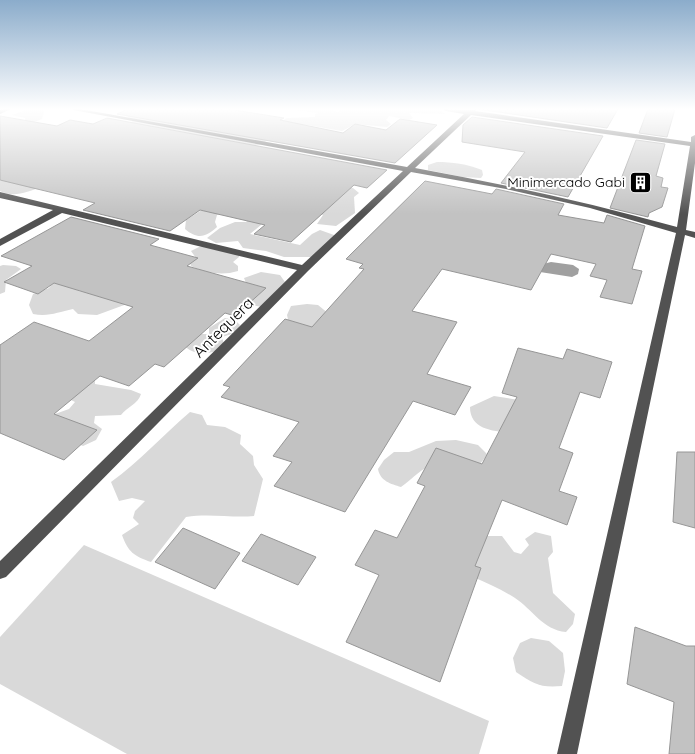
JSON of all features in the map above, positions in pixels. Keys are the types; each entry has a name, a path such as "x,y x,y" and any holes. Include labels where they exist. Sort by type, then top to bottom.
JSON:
{"street":[{"path":"267,144 506,187 592,206 688,233"},
{"name":"Antequera","path":"0,572 304,269 437,144"},
{"path":"567,754 688,233 694,144"},
{"path":"0,195 304,269"},
{"path":"0,243 60,210"}],"shaded area":[{"path":"240,144 262,144 250,146"},
{"path":"437,162 471,166 482,170 483,175 481,178 463,177 428,170 428,165"},
{"path":"0,181 41,187 26,192 10,194 0,191"},
{"path":"338,186 353,188 359,193 354,197 355,213 336,226 317,224 323,215 280,207 261,221 261,225 250,234 300,245 312,234 320,230 334,235 335,237 314,257 284,257 266,251 243,248 238,241 216,243 207,238 220,228 235,222 246,222 265,205 238,201 217,215 215,222 217,227 202,236 194,235 185,229 186,220 208,206 217,205 235,192 270,195 283,192 289,188"},
{"path":"212,245 240,252 239,257 233,262 238,266 238,271 214,273 191,266 190,263 196,258 191,251 199,247"},
{"path":"551,262 573,265 579,269 578,274 572,277 540,272 543,264"},
{"path":"0,266 16,266 21,269 6,280 5,292 0,294"},
{"path":"261,272 280,275 285,282 262,307 245,304 246,283 244,278"},
{"path":"58,277 79,291 95,293 127,304 97,315 78,314 73,309 49,315 33,314 29,305 33,294 49,288"},
{"path":"318,305 329,314 317,328 289,324 287,315 291,306"},
{"path":"225,318 235,320 240,325 235,333 222,337 225,348 214,352 199,353 184,346 195,334 209,334 209,328"},
{"path":"95,376 95,384 131,390 141,394 140,397 121,415 95,416 94,423 102,429 96,440 83,446 76,443 30,435 55,414 69,409 75,402 65,397"},
{"path":"494,396 519,400 520,434 495,431 475,422 471,416 470,407"},
{"path":"190,412 202,415 207,425 225,427 241,435 240,444 253,456 254,465 263,479 254,516 203,515 186,517 151,562 132,553 122,535 139,524 133,518 135,511 145,501 132,498 119,501 111,482"},
{"path":"456,440 478,445 487,454 476,467 464,468 445,463 432,465 422,470 401,487 386,481 379,473 378,469 384,460 394,452 409,452 436,441"},
{"path":"535,532 551,536 553,552 548,558 553,593 575,614 573,624 566,632 544,623 515,598 473,577 480,536 502,536 514,552 521,554 529,545 525,539"},
{"path":"84,545 489,721 479,754 127,754 0,684 0,637"},
{"path":"531,638 549,641 563,653 565,671 562,686 538,684 516,672 513,658 520,643"}],"building":[{"path":"0,144 248,144 387,170 367,188 354,185 291,242 254,234 265,225 200,210 170,231 83,210 95,203 0,180"},
{"path":"288,144 416,144 395,163"},
{"path":"476,144 598,144 568,197 501,183 525,152"},
{"name":"Minimercado Gabi","path":"634,144 665,144 656,176 663,178 661,187 668,188 662,207 649,213 648,217 610,208"},
{"path":"425,181 492,194 496,189 564,204 558,215 604,223 607,215 645,226 632,269 642,271 632,304 600,297 607,280 590,276 596,264 551,254 531,290 442,269 412,311 457,322 427,374 471,387 455,415 413,401 345,512 274,486 292,462 273,456 299,422 221,397 230,387 223,385 285,319 312,327 364,269 359,268 363,264 346,259"},
{"path":"71,217 159,239 150,245 198,258 187,266 266,288 235,316 225,313 164,367 155,364 129,386 100,376 54,414 97,430 64,460 0,433 0,345 34,322 89,341 133,307 54,283 38,294 4,282 32,266 1,256"},
{"path":"518,348 563,359 567,349 612,362 600,398 580,392 559,448 573,453 559,491 577,497 567,525 502,500 475,566 481,568 440,682 346,642 379,575 355,565 375,530 397,538 425,486 417,483 436,448 482,464 517,397 502,393"},
{"path":"677,452 695,452 695,528 673,522"},
{"path":"183,528 240,553 215,589 155,562"},
{"path":"261,534 316,557 298,585 242,561"},
{"path":"635,627 686,646 695,646 695,754 669,754 674,702 627,684"}],"place":[{"name":"Minimercado Gabi","path":"641,182"}]}
